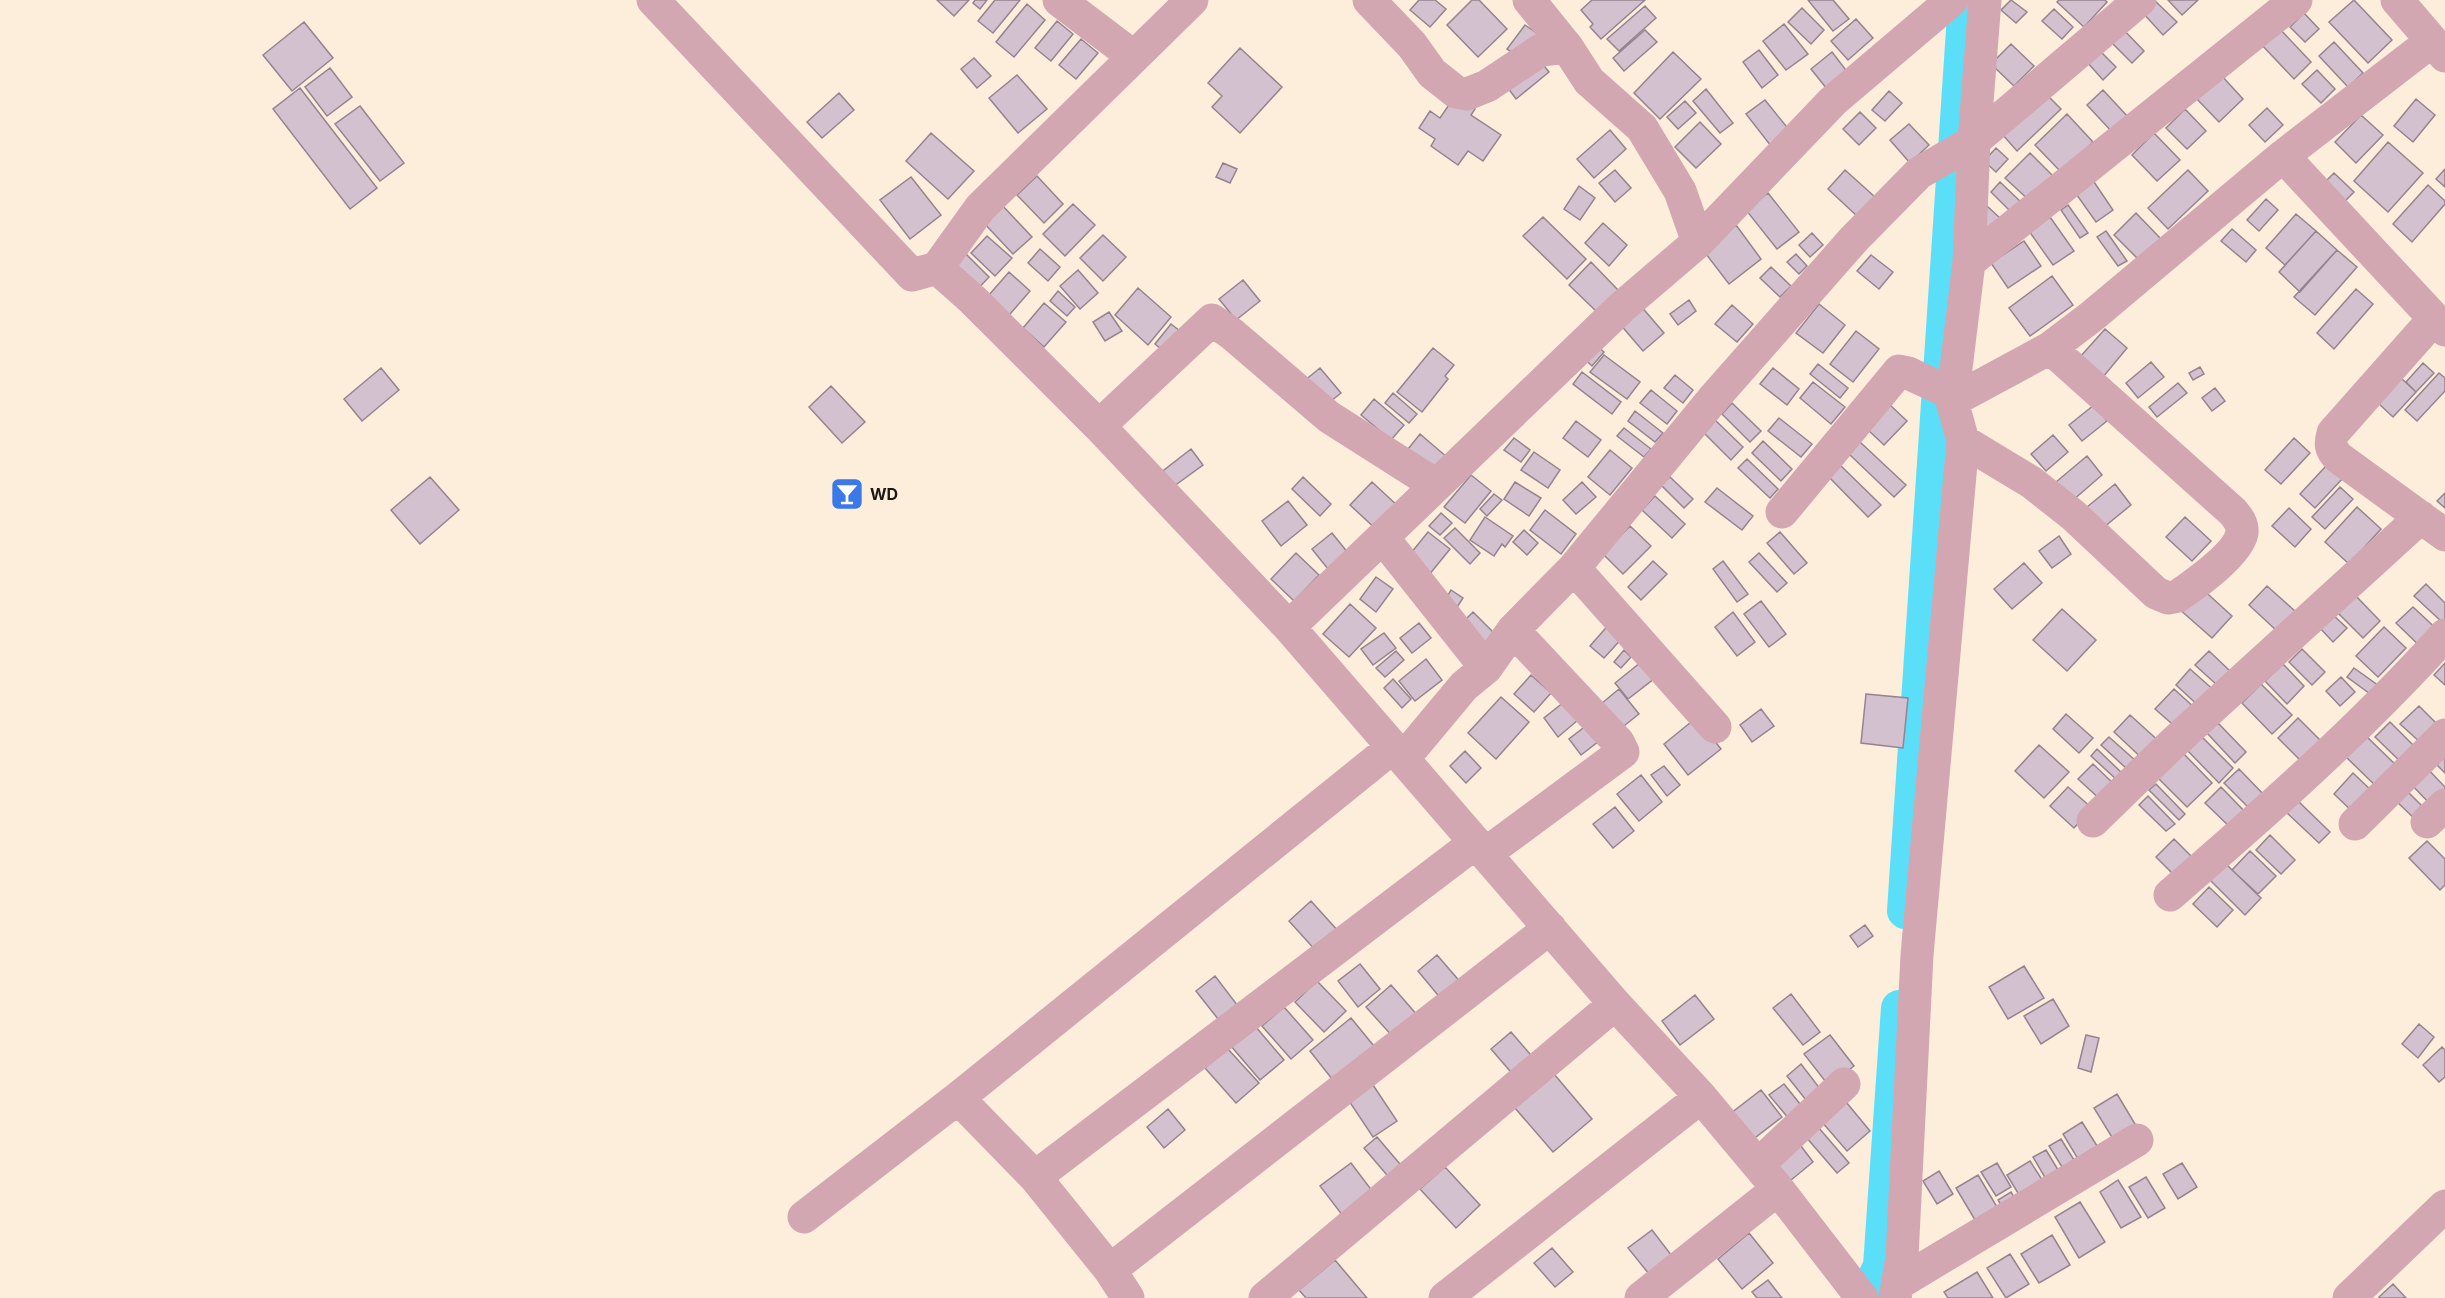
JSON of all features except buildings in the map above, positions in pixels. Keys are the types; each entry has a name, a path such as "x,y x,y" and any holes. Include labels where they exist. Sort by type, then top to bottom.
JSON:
{"street":[{"path":"1059,0 1134,57"},
{"path":"927,271 980,208 1192,0"},
{"path":"1370,0 1412,45 1432,73 1456,92 1467,94 1487,86 1541,50 1568,46"},
{"path":"1530,0 1568,46 1589,81 1642,128 1680,191 1698,242"},
{"path":"1897,1290 1917,955 1963,441 1953,398 1969,262 1974,141 1985,0"},
{"path":"804,1217 1399,753 1464,686 1486,668 1513,630 1574,568 1713,399 1854,239 1919,173 1974,141 2140,0"},
{"path":"1969,262 2296,0"},
{"path":"1953,398 2050,348 2091,317 2283,156 2438,49 2397,0"},
{"path":"662,2 927,271 973,300 1098,426 1289,627 1615,1004 1701,1097 1768,1177 1851,1293"},
{"path":"1289,627 1622,307 1698,242 1833,101 1948,3"},
{"path":"2093,821 2169,747 2433,526 2339,458 2332,451 2330,443 2333,433 2439,325 2283,156"},
{"path":"1098,426 1212,320 1232,334 1329,417 1436,485"},
{"path":"1963,441 2031,482 2073,515 2146,585 2168,598 2178,596 2236,546 2242,533 2241,522 2234,512 2050,348"},
{"path":"1782,512 1899,371 1908,373 1953,398"},
{"path":"1383,538 1486,668"},
{"path":"1574,568 1715,727"},
{"path":"1035,1177 1480,848 1623,752 1618,742 1513,630"},
{"path":"2170,895 2307,776 2392,694 2445,635"},
{"path":"2355,824 2445,735"},
{"path":"1110,1270 1550,928"},
{"path":"1265,1298 1615,1004"},
{"path":"1641,1298 1768,1177 1844,1084"},
{"path":"1445,1298 1701,1097"},
{"path":"958,1098 1035,1177 1110,1270 1128,1298"},
{"path":"1897,1290 2137,1140"},
{"path":"2349,1298 2445,1206"}],"waterway":[{"path":"1905,911 1966,0"},
{"path":"1866,1298 1881,1266 1899,1008"}],"place":[{"name":"WD","path":"847,494"}]}
